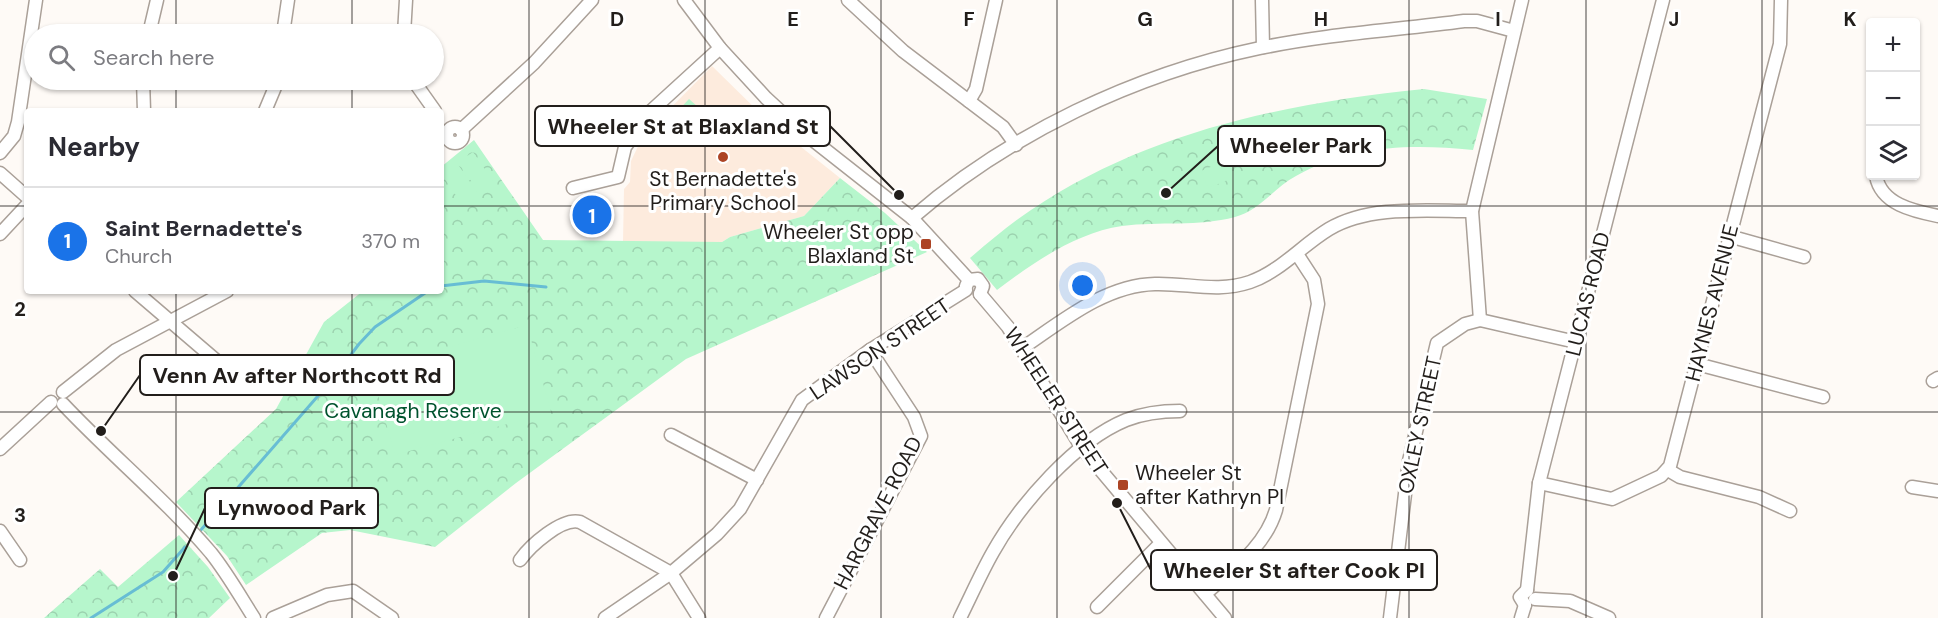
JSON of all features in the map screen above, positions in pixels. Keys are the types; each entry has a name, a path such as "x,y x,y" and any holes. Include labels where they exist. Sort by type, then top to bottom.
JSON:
{"street":[{"path":"32,24 36,0"},
{"path":"151,24 157,0"},
{"path":"285,24 288,0"},
{"path":"405,24 406,0"},
{"path":"444,124 451,137 526,71 592,0"},
{"path":"684,0 720,48 789,120 912,218 968,285"},
{"path":"848,0 903,51 1003,127 1016,145"},
{"path":"969,101 976,88 996,0"},
{"path":"1262,0 1263,47"},
{"path":"1522,0 1472,211 1480,320 1576,342"},
{"name":"LUCAS ROAD","path":"1521,618 1529,598 1539,483 1663,0"},
{"name":"HAYNES AVENUE","path":"1668,470 1780,44 1781,0"},
{"path":"912,218 951,187 1016,145 1069,116 1154,79 1193,65 1263,47 1464,21 1477,21 1514,31"},
{"path":"573,188 618,177 625,147 651,111 720,48"},
{"path":"0,153 14,136 24,81"},
{"path":"143,90 144,108"},
{"path":"265,108 273,90"},
{"path":"418,90 432,108"},
{"path":"0,173 24,194"},
{"path":"1877,180 1881,191 1896,203 1938,216"},
{"path":"0,234 24,208"},
{"path":"1021,349 1115,291 1155,284 1206,288 1232,287 1266,275 1328,230 1355,218 1382,213 1472,211"},
{"path":"1729,237 1804,257"},
{"path":"1205,594 1264,538 1276,510 1318,304 1314,280 1297,254"},
{"name":"WHEELER STREET","path":"968,285 972,296 980,294 1021,349 1082,448 1225,618"},
{"name":"LAWSON STREET","path":"605,618 671,573 717,534 740,509 802,400 870,350 968,285"},
{"path":"139,294 232,374"},
{"path":"0,449 102,360 170,320 221,294"},
{"name":"OXLEY STREET","path":"1390,618 1409,461 1437,343 1465,324 1480,320"},
{"name":"HARGRAVE ROAD","path":"826,618 921,436 914,417 870,350"},
{"path":"1697,364 1823,397"},
{"path":"59,399 206,548 230,579 254,618"},
{"path":"960,618 994,550 1030,501 1082,448 1112,427 1131,418 1155,412 1180,411"},
{"path":"671,435 757,480"},
{"path":"1539,483 1608,499 1618,497 1668,470 1680,477 1759,497 1790,511"},
{"path":"1912,487 1938,491"},
{"path":"520,560 531,547 565,523 574,520 671,573 699,618"},
{"path":"0,531 20,560"},
{"path":"1097,607 1161,543"},
{"path":"273,618 327,595 353,591 392,618"},
{"path":"1529,598 1570,601 1610,618"}],"shaded area":[{"name":"St Bernadette's Primary School","path":"712,66 766,119 840,178 804,216 730,237 722,242 623,242 624,189 630,182 631,161 643,136"}],"green space":[{"path":"1424,89 1487,99 1473,150 1404,147 1338,158 1296,176 1252,210 1235,217 1207,222 1122,226 1088,235 1055,250 997,290 970,258 1023,215 1076,183 1122,160 1171,141 1220,125 1270,113 1321,103"},
{"path":"689,99 719,126 705,141 675,114"},
{"name":"Cavanagh Reserve","path":"474,140 543,240 722,242 730,237 804,216 840,178 885,213 927,252 686,359 516,483 435,547 350,530 322,533 246,585 227,556 176,502 276,409 324,322 359,294 444,294 444,165"},
{"path":"473,152 495,184 480,194 458,162"},
{"path":"457,163 479,195 463,206 444,178 444,171"},
{"path":"1220,163 1226,181 1208,188 1201,171"},
{"path":"527,325 551,412 395,455 371,369"},
{"path":"179,535 208,567 230,598 209,618 44,618 100,569 118,587"}],"waterway":[{"path":"444,286 484,281 546,287"},
{"path":"200,531 375,327 424,294"},
{"path":"91,618 163,572 185,547"}],"place":[{"name":"St Bernadette's Primary School","path":"723,157"},
{"name":"Wheeler Park","path":"1166,193"},
{"name":"Wheeler St at Blaxland St","path":"899,195"},
{"name":"Saint Bernadette's","path":"592,215"},
{"name":"Wheeler St opp Blaxland St","path":"926,244"},
{"name":"Venn Av after Northcott Rd","path":"101,431"},
{"name":"Wheeler St after Kathryn Pl","path":"1123,485"},
{"name":"Wheeler St after Cook Pl","path":"1117,503"},
{"name":"Lynwood Park","path":"173,576"}]}
